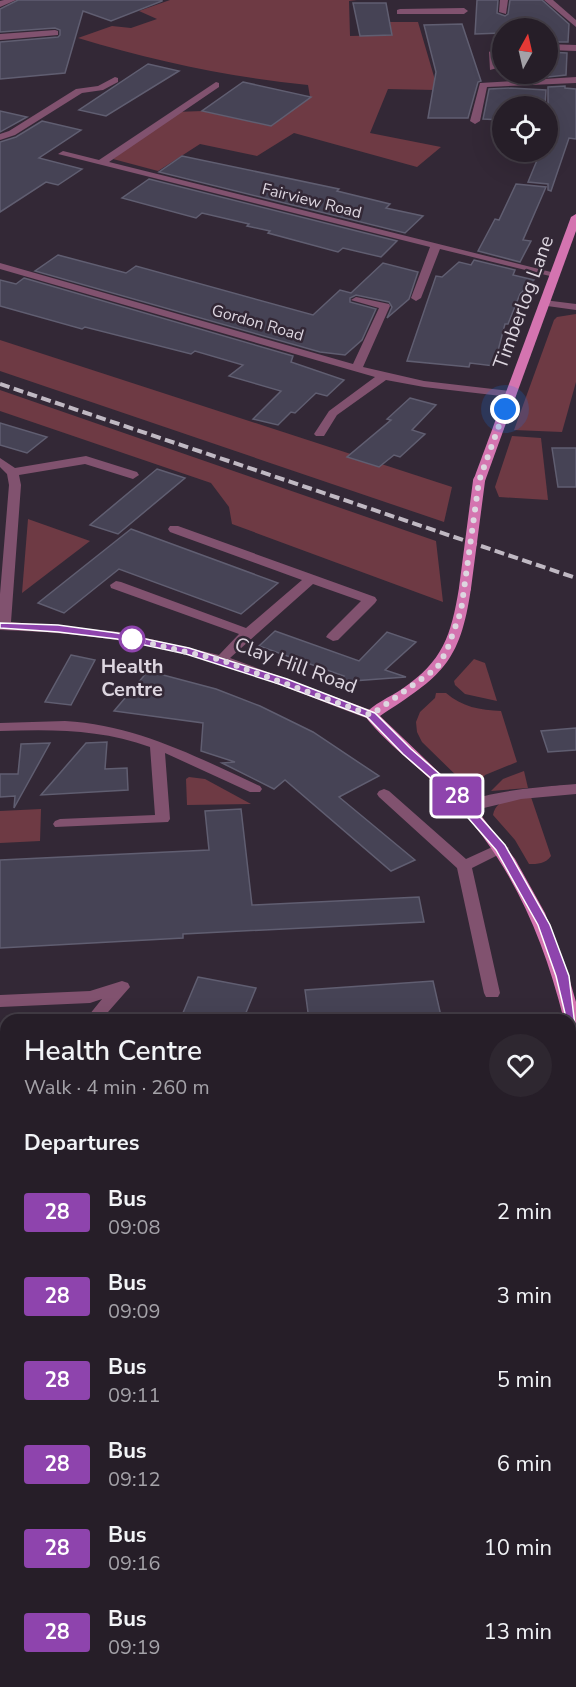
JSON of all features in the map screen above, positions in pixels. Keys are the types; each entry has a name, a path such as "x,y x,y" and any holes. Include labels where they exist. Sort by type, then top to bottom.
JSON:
{"main road":[{"name":"Timberlog Lane","path":"371,715 437,668 458,624 479,481 576,217"},
{"name":"Clay Hill Road","path":"371,715 467,807 501,848 544,925 562,976 571,1014"}],"street":[{"path":"0,4 12,0"},
{"path":"503,12 504,0"},
{"path":"548,0 576,24"},
{"path":"421,1 423,12"},
{"path":"400,12 464,12"},
{"path":"0,37 55,33"},
{"path":"558,47 576,48"},
{"path":"0,137 12,133 79,91 100,88 115,80"},
{"path":"475,121 483,84 576,80"},
{"path":"102,163 216,85"},
{"name":"Fairview Road","path":"63,154 554,274"},
{"path":"416,298 436,246"},
{"name":"Gordon Road","path":"0,266 384,376 424,384 511,393"},
{"path":"356,300 385,306 357,368"},
{"path":"544,303 576,307"},
{"path":"320,434 333,413 384,376"},
{"path":"13,472 86,460 133,475"},
{"path":"0,462 8,465 13,472 15,485 5,552 2,626"},
{"path":"174,529 370,600 333,637"},
{"path":"221,660 248,633 311,579"},
{"path":"116,585 248,633"},
{"name":"Clay Hill Road","path":"2,626 58,628 117,636 221,660 371,715"},
{"path":"0,727 89,727 122,734 157,746 255,789"},
{"path":"60,824 163,819 157,746"},
{"path":"467,807 494,797 535,791 576,789"},
{"path":"384,794 464,866 492,993"},
{"path":"464,866 501,848"},
{"path":"0,1000 90,997 122,987 97,1014"}],"shaded area":[{"path":"170,0 357,0 349,1 350,36 392,35 390,22 418,22 435,80 435,90 388,89 370,133 441,147 417,167 294,133 257,156 200,144 158,171 113,159 176,112 202,111 271,126 310,97 308,85 250,78 192,67 78,38 112,26 131,28 157,19 139,11"},
{"path":"576,314 576,382 562,432 514,430 554,320 557,317"},
{"path":"0,340 452,487 444,522 0,371"},
{"path":"0,390 436,541 443,602 232,524 229,507 211,483 0,411"},
{"path":"512,436 541,438 548,500 499,497 495,487"},
{"path":"28,519 90,541 22,593"},
{"path":"474,659 485,663 497,701 465,694 455,685 454,681"},
{"path":"436,693 446,693 458,702 472,707 501,711 517,762 485,775 478,785 466,785 422,742 417,732 416,722 420,712 435,698"},
{"path":"524,771 528,788 491,791 503,779"},
{"path":"189,777 205,779 251,804 187,805 186,779"},
{"path":"531,797 551,856 538,864 529,864 515,840 493,815 502,802"},
{"path":"41,809 40,841 0,843 0,811"}],"building":[{"path":"18,0 162,1 111,21 83,11 65,73 0,79 0,42 60,35 60,30 55,28 0,32 0,9"},
{"path":"477,0 498,0 497,13 505,16 508,14 510,0 542,0 569,24 568,42 558,42 558,18 492,18 492,33 475,34"},
{"path":"353,3 386,3 392,35 360,36"},
{"path":"462,24 481,81 478,82 468,118 428,118 436,72 424,25"},
{"path":"558,53 567,53 566,75 558,76"},
{"path":"148,64 179,71 106,116 79,110"},
{"path":"243,82 311,97 271,126 202,111"},
{"path":"565,86 565,88 576,89 576,139 569,138 551,191 548,190 548,184 528,182 536,162 558,162 558,96 548,96 548,87"},
{"path":"489,89 546,90 546,96 492,96 492,119 483,119"},
{"path":"0,111 27,117 0,132"},
{"path":"42,121 81,130 39,158 82,169 58,185 46,182 0,212 0,142 16,137"},
{"path":"182,156 339,189 337,191 390,204 386,208 423,216 405,233 159,172"},
{"path":"149,179 397,241 381,257 343,248 338,252 268,233 270,231 247,226 249,224 202,213 196,218 122,198"},
{"path":"516,184 546,187 523,240 531,241 520,262 478,251 495,219 499,220"},
{"path":"58,255 126,273 136,266 313,315 340,290 351,293 383,263 418,272 409,299 387,318 392,307 389,302 356,295 350,298 350,302 376,309 362,340 345,355 320,352 35,271"},
{"path":"474,260 515,270 513,275 534,280 520,294 508,324 505,324 494,366 470,363 469,367 407,361 436,276 442,277 459,262 471,265"},
{"path":"24,278 293,356 291,362 344,380 327,396 316,393 278,425 253,419 281,391 229,376 243,365 195,351 191,354 85,327 82,329 0,306 0,280 16,284"},
{"path":"410,398 436,405 412,430 425,434 400,457 394,455 379,467 347,457 391,420 387,419"},
{"path":"0,423 47,437 27,453 0,445"},
{"path":"552,448 576,448 576,487 558,487"},
{"path":"157,469 185,478 118,534 90,525"},
{"path":"131,529 278,583 241,614 119,569 64,613 38,603"},
{"path":"275,631 359,661 387,632 416,642 385,670 406,677 338,682 344,676 259,646"},
{"path":"71,655 95,660 71,705 45,702"},
{"path":"148,671 216,689 260,706 313,732 379,776 339,797 415,860 391,871 285,780 274,789 222,763 235,762 201,751 203,723 114,711"},
{"path":"576,728 576,750 548,752 541,731"},
{"path":"107,742 105,769 127,768 128,790 41,795 86,743"},
{"path":"50,743 14,808 15,796 0,797 0,774 18,774 21,744"},
{"path":"241,809 252,905 419,897 424,922 183,934 183,938 0,948 0,860 209,850 205,811"},
{"path":"198,977 256,988 245,1014 183,1014"},
{"path":"433,981 441,1014 308,1014 305,990"}],"railway":[{"path":"0,384 576,578"}],"bus line":[{"name":"28","path":"0,626 58,628 117,636 189,651 283,681 371,715 467,807 501,848 544,925 562,976 571,1014"}],"place":[{"name":"Health Centre","path":"132,639"}],"route":[{"path":"132,639 221,660 371,715 437,668 447,650 461,611 474,503 479,481 505,409"}]}
